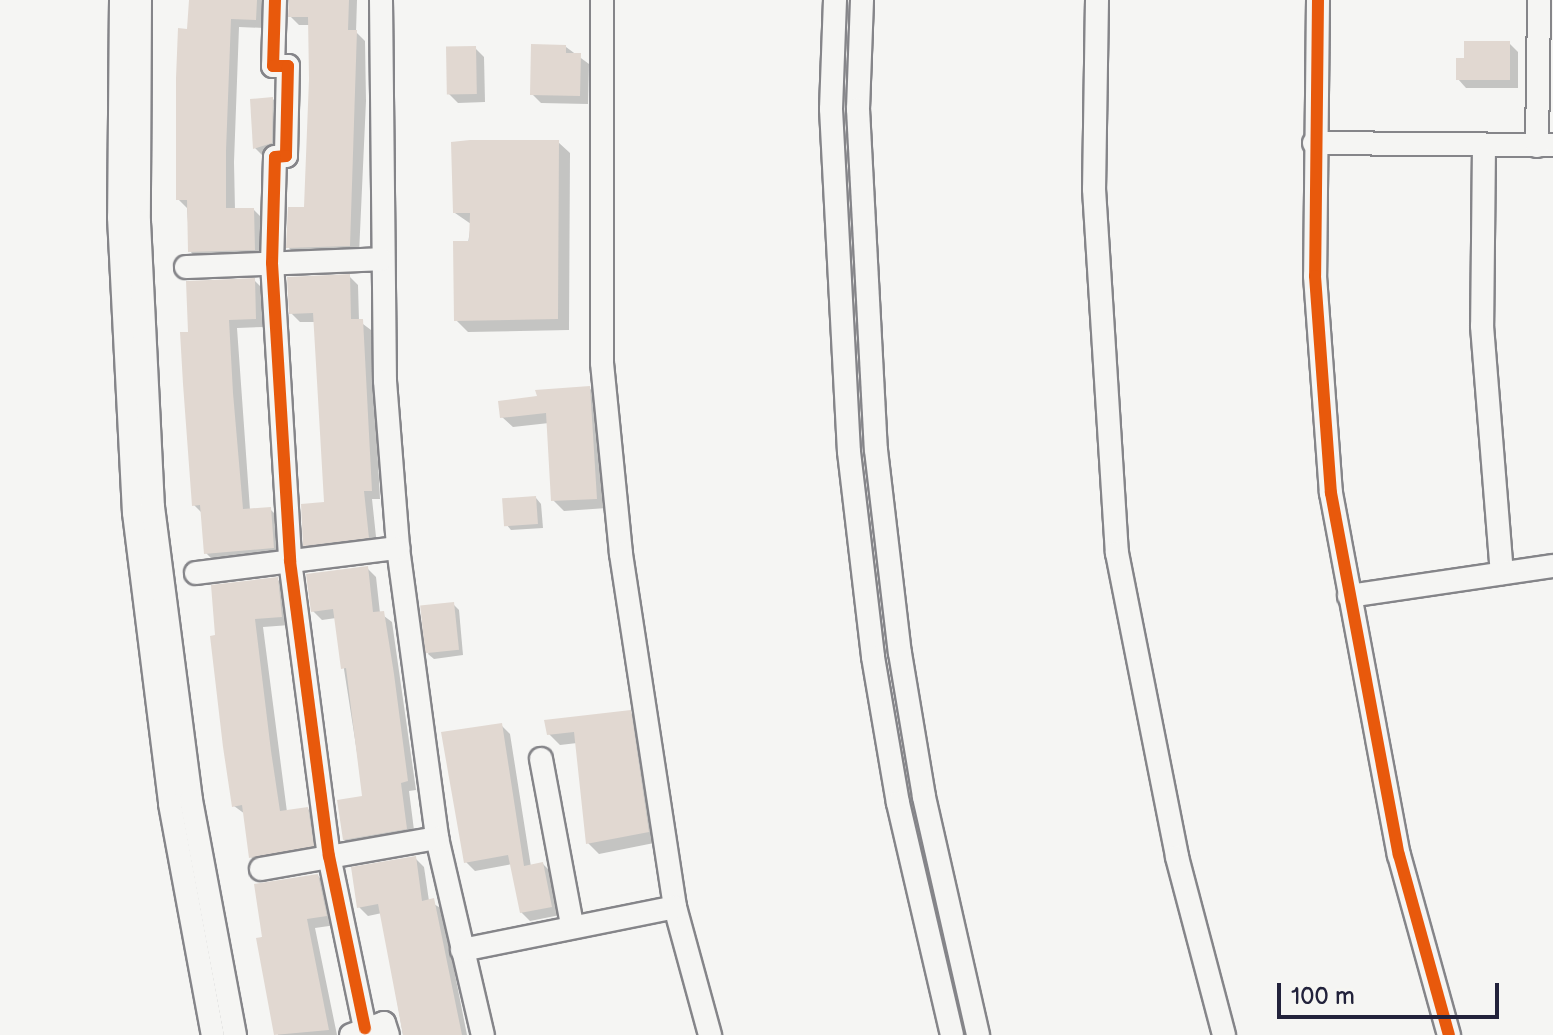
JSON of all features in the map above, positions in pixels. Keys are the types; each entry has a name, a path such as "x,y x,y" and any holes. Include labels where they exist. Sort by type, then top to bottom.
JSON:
{"street":[{"path":"121,0 120,249 134,513 170,804 213,1035"},
{"path":"140,0 139,222 153,507 191,800 235,1035"},
{"path":"275,0 273,66 288,66 286,156 275,157 272,263 290,561 329,856 358,1031 384,1023 388,1035"},
{"path":"381,0 381,259 398,548 437,838 483,1035"},
{"path":"602,0 602,363 627,599 675,907 710,1035"},
{"path":"835,0 831,109 849,452 873,657 898,803 952,1035"},
{"path":"862,0 858,109 876,450 900,653 924,797 978,1035"},
{"path":"1097,0 1094,189 1117,553 1177,857 1224,1035"},
{"path":"1318,0 1314,143 1321,382 1331,493 1399,855 1449,1035"},
{"path":"1314,143 1545,146 1539,0"},
{"path":"1484,146 1482,326 1502,573"},
{"path":"186,267 381,259"},
{"path":"196,573 398,548"},
{"path":"1349,596 1553,566"},
{"path":"541,759 572,924"},
{"path":"261,869 437,838"},
{"path":"462,950 572,924 675,907"}],"building":[{"path":"189,0 257,0 256,20 231,19 226,151 226,208 254,208 255,250 188,252 187,200 176,200 176,78 178,28 187,29"},
{"path":"289,0 349,0 348,30 357,30 350,246 286,248 288,207 304,207 309,79 308,17 288,17"},
{"path":"1464,41 1510,41 1510,80 1456,80 1456,58 1464,58"},
{"path":"531,44 566,45 566,53 581,53 580,96 530,95"},
{"path":"476,46 477,94 447,95 446,47"},
{"path":"273,97 272,143 253,149 250,99"},
{"path":"559,140 558,319 454,321 453,241 469,241 470,213 453,213 451,142"},
{"path":"350,274 351,319 363,319 372,491 364,491 369,538 303,546 301,504 324,502 313,313 289,314 287,277"},
{"path":"255,278 256,319 229,320 233,393 243,509 271,507 274,548 204,554 200,505 192,506 183,384 180,332 188,332 186,281"},
{"path":"590,386 597,499 551,501 546,413 500,418 498,401 537,396 535,390"},
{"path":"536,496 538,524 504,526 502,498"},
{"path":"368,566 373,612 384,611 394,674 408,781 401,783 407,829 343,840 337,800 362,796 346,668 341,669 333,609 311,612 306,574"},
{"path":"278,577 282,617 255,619 271,751 280,811 308,807 314,846 249,858 242,805 232,807 223,747 210,636 215,635 211,585"},
{"path":"454,602 459,650 425,653 420,606"},
{"path":"631,710 649,832 586,844 574,732 547,735 544,720"},
{"path":"502,723 524,866 543,862 552,907 520,913 508,855 464,863 441,732"},
{"path":"416,856 422,901 434,898 462,1035 403,1035 378,904 357,908 351,867"},
{"path":"318,874 327,916 307,919 329,1030 274,1035 256,938 262,937 254,884"}],"cycle path":[{"path":"275,0 273,66 288,66 286,156 275,157 272,263 290,561 329,856 365,1028"},
{"path":"1318,0 1315,276 1331,493 1399,855 1449,1035"}]}
